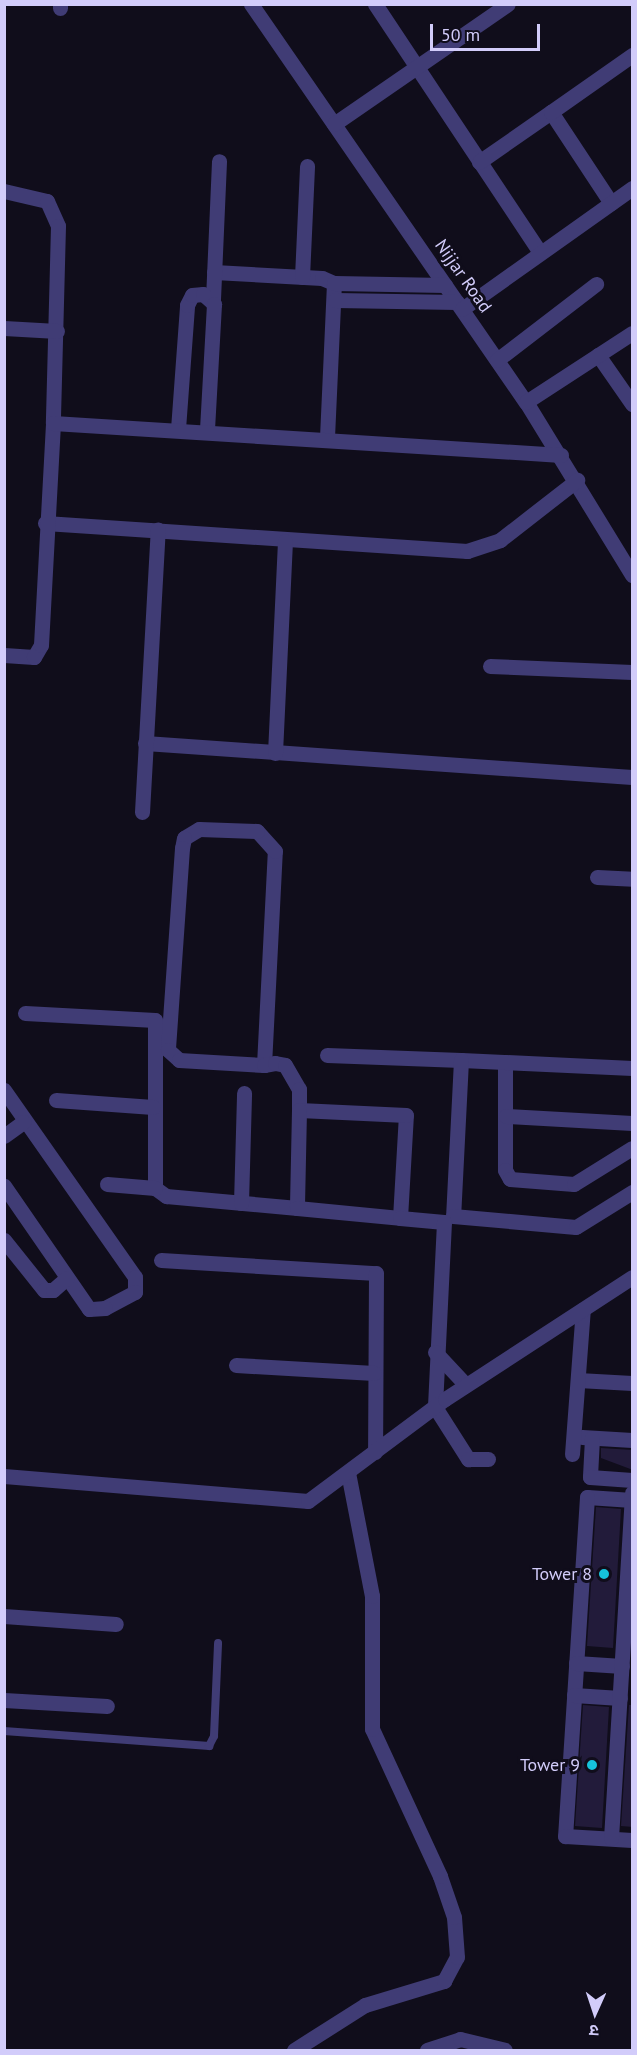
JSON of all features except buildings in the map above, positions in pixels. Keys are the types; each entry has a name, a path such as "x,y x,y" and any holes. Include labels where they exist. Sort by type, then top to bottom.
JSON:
{"street":[{"name":"Nijjar Road","path":"251,4 526,402 577,480 633,575"},
{"path":"375,4 415,68 540,251"},
{"path":"334,124 508,4"},
{"path":"479,162 633,55"},
{"path":"551,112 611,202"},
{"path":"207,431 219,161"},
{"path":"302,277 308,166"},
{"path":"335,300 460,306 633,188"},
{"path":"4,191 37,195 54,213 57,331 40,651 34,657 4,656"},
{"path":"214,272 302,277 334,283 445,285"},
{"path":"327,440 334,283"},
{"path":"497,360 596,284"},
{"path":"178,429 187,305 192,295 213,299"},
{"path":"4,328 57,331"},
{"path":"526,402 633,333"},
{"path":"598,355 633,404"},
{"path":"53,423 178,429 561,455"},
{"path":"45,523 158,529 285,541 479,549 500,540 577,480"},
{"path":"142,812 158,529"},
{"path":"275,753 285,541"},
{"path":"490,666 633,672"},
{"path":"146,743 633,777"},
{"path":"264,1065 275,851 257,831 199,829 184,838 182,848 168,1050 179,1060 264,1065 285,1065 294,1075 299,1110 297,1209"},
{"path":"597,877 633,879"},
{"path":"25,1013 155,1020 153,1107 155,1188"},
{"path":"327,1054 633,1068"},
{"path":"461,1060 453,1216 576,1227 633,1192"},
{"path":"506,1062 506,1170 512,1180 574,1184 633,1148"},
{"path":"4,1090 23,1122 138,1285 135,1292 92,1311 4,1186"},
{"path":"241,1203 244,1093"},
{"path":"56,1100 153,1107"},
{"path":"299,1110 406,1116 400,1218"},
{"path":"506,1116 633,1123"},
{"path":"4,1136 23,1122"},
{"path":"107,1184 155,1188 166,1196 444,1222 435,1352 435,1407 468,1459 488,1459"},
{"path":"4,1240 44,1290 53,1290 67,1278"},
{"path":"161,1260 376,1273 375,1452"},
{"path":"4,1476 300,1503 348,1473 466,1385 633,1277"},
{"path":"572,1454 583,1309"},
{"path":"435,1352 466,1385"},
{"path":"236,1365 374,1373"},
{"path":"578,1380 633,1383"},
{"path":"574,1437 633,1440"},
{"path":"592,1438 590,1477 633,1480"},
{"path":"294,2050 365,2005 444,1981 457,1957 454,1917 440,1876 372,1729 372,1596 348,1473"},
{"path":"611,1838 633,1493"},
{"path":"632,1500 587,1497 565,1836 633,1840"},
{"path":"4,1616 116,1624"},
{"path":"576,1663 622,1666"},
{"path":"574,1695 620,1698"},
{"path":"4,1700 107,1706"},
{"path":"427,2050 460,2039 505,2050"}],"lane":[{"path":"4,1731 209,1746 214,1736 218,1643"}],"place":[{"name":"Tower 8","path":"604,1574"},
{"name":"Tower 9","path":"592,1765"}]}
